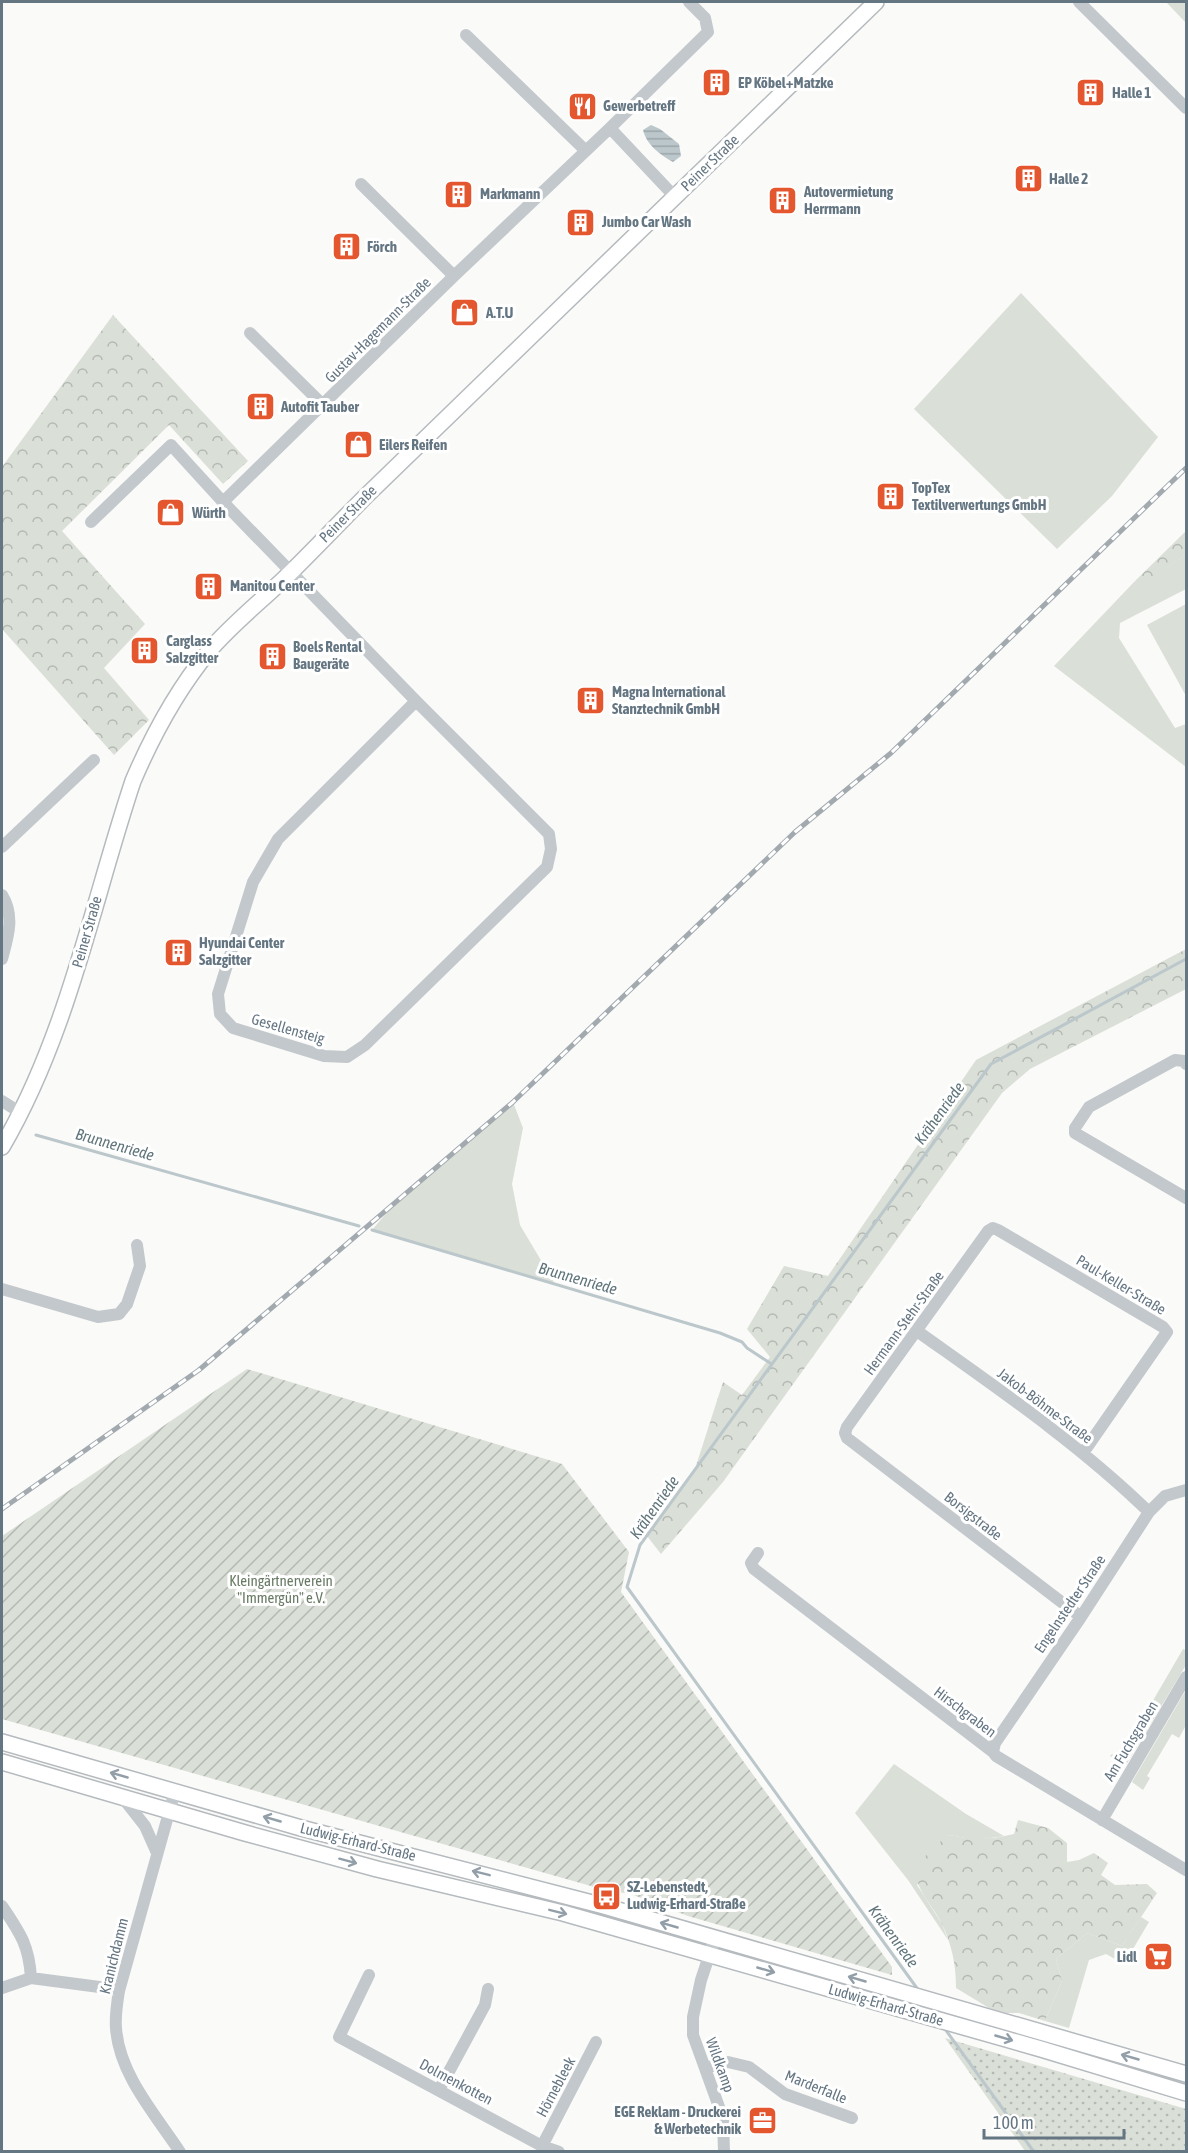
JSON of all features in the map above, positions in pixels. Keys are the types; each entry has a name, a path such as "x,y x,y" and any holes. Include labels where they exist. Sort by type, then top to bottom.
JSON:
{"main road":[{"name":"Peiner Straße","path":"2,1147 21,1113 56,1030 115,836 146,752 171,705 211,650 374,488 876,2"},
{"name":"Ludwig-Erhard-Straße","path":"2,1742 301,1828 504,1879 715,1938 1186,2074"},
{"name":"Ludwig-Erhard-Straße","path":"2,1762 366,1866 563,1914 710,1954 1186,2093"}],"street":[{"name":"Gustav-Hagemann-Straße","path":"223,502 708,32 705,18 689,2"},
{"path":"1079,2 1186,108"},
{"path":"466,35 585,150"},
{"path":"610,128 675,197"},
{"name":"Gustav-Hagemann-Straße","path":"361,184 454,276"},
{"name":"Gustav-Hagemann-Straße","path":"250,333 323,405"},
{"path":"91,522 171,445 291,572"},
{"name":"Gesellensteig","path":"291,572 549,834 551,849 546,867 365,1044 347,1057 324,1056 232,1028 219,1014 218,994 253,882 278,839 416,701"},
{"path":"2,847 94,760"},
{"path":"2,895 8,904 10,930 2,959"},
{"path":"1186,1064 1184,1061 1175,1060 1089,1107 1075,1128 1075,1133 1186,1198"},
{"path":"2,1101 21,1113"},
{"name":"Hermann-Stehr-Straße","path":"847,1438 845,1433 847,1427 988,1231 993,1228"},
{"name":"Paul-Keller-Straße","path":"993,1228 1133,1309 1163,1327 1167,1332 1083,1453"},
{"path":"2,1289 99,1317 119,1314 127,1305 140,1266 137,1245"},
{"name":"Jakob-Böhme-Straße","path":"917,1331 1010,1397 1083,1453 1149,1512"},
{"name":"Borsigstraße","path":"847,1438 1081,1617"},
{"name":"Engelnstedter Straße","path":"993,1752 995,1743 1149,1512 1165,1496 1186,1490"},
{"name":"Hirschgraben","path":"758,1553 752,1563 754,1569 996,1756 1186,1870"},
{"name":"Am Fuchsgraben","path":"1102,1820 1186,1677"},
{"name":"Kranichdamm","path":"176,1791 119,1991 116,2031 128,2072 180,2151"},
{"path":"123,1798 143,1822 157,1853"},
{"path":"2,1906 24,1941 30,1956 31,1978"},
{"path":"710,1954 715,1938"},
{"name":"Wildkamp","path":"710,1954 701,1980 693,2017 693,2035 723,2118 724,2151"},
{"name":"Dolmenkotten","path":"369,1975 339,2037 542,2146 559,2151"},
{"path":"2,1988 31,1978 119,1991"},
{"path":"439,2090 485,2005 488,1989"},
{"path":"1062,2055 1066,2038"},
{"name":"Hörnebleek","path":"542,2146 596,2042"},
{"name":"Marderfalle","path":"705,2068 728,2061 749,2067 785,2094 852,2118"}],"green space":[{"path":"1186,2 1186,23 1167,3"},
{"path":"1021,293 1158,437 1112,496 1057,549 914,409"},
{"path":"113,315 248,461 223,484 169,425 62,531 145,624 104,668 149,720 114,755 2,629 2,467"},
{"path":"1186,531 1186,554 1141,587 1135,581"},
{"path":"1186,554 1186,589 1120,623 1119,638 1175,728 1186,724 1186,767 1054,666 1135,581 1141,586"},
{"path":"1186,604 1186,696 1147,625"},
{"path":"1186,949 1186,989 1030,1069 1002,1093 723,1482 661,1554 647,1536 694,1472 723,1382 742,1395 770,1357 747,1329 784,1266 828,1276 976,1060"},
{"path":"513,1102 523,1128 512,1184 520,1225 555,1284 372,1230 394,1204"},
{"name":"Kleingärtnerverein \"Immergün\" e.V.","path":"247,1369 562,1464 629,1552 621,1592 892,1967 892,1975 688,1916 631,1894 605,1890 2,1719 2,1536"},
{"path":"1183,1649 1186,1650 1186,1665 1126,1765 1110,1756 1112,1754 1123,1760 1147,1718 1144,1716"},
{"path":"1186,1690 1186,1725 1179,1738 1172,1734 1147,1776 1150,1778 1143,1790 1132,1782"},
{"path":"894,1764 966,1814 1004,1836 977,1840 949,1835 917,1885 942,1924 948,1940 908,1880 855,1813"},
{"path":"1018,1820 1048,1828 1067,1843 1067,1862 1079,1860 1094,1853 1108,1863 1101,1875 1115,1885 1147,1884 1157,1893 1122,1946 1087,1933 1056,1959 1062,1981 1045,2021 1019,2013 1006,2013 989,2008 956,1988 951,1947 938,1916 922,1892 915,1869 932,1848 949,1835 982,1839 1005,1836 1014,1834"},
{"path":"1141,1917 1149,1922 1124,1964 1106,1954 1089,1960 1069,2028 1045,2021 1062,1981 1056,1959 1087,1933 1122,1946"},
{"path":"945,2038 1186,2109 1186,2151 1025,2151"}],"shaded area":[{"path":"651,125 679,144 681,156 673,162 654,149 643,130"}],"waterway":[{"name":"Krähenriede","path":"919,1991 627,1587 640,1545 991,1064 1186,959"},
{"name":"Brunnenriede","path":"36,1135 359,1226"},
{"name":"Brunnenriede","path":"372,1230 720,1333 742,1342 747,1348 770,1363"},
{"name":"Krähenriede","path":"945,2029 1034,2152"}],"railway":[{"path":"2,1509 199,1370 513,1102 795,832 891,753 1186,468"}],"place":[{"name":"EP Köbel+Matzke","path":"717,83"},
{"name":"Halle 1","path":"1091,93"},
{"name":"Gewerbetreff","path":"582,106"},
{"name":"Halle 2","path":"1028,179"},
{"name":"Markmann","path":"459,194"},
{"name":"Autovermietung Herrmann","path":"783,201"},
{"name":"Jumbo Car Wash","path":"581,222"},
{"name":"Förch","path":"346,247"},
{"name":"A.T.U","path":"465,313"},
{"name":"Autofit Tauber","path":"260,407"},
{"name":"Eilers Reifen","path":"358,445"},
{"name":"TopTex Textilverwertungs GmbH","path":"891,497"},
{"name":"Würth","path":"171,513"},
{"name":"Manitou Center","path":"209,586"},
{"name":"Carglass Salzgitter","path":"145,650"},
{"name":"Boels Rental Baugeräte","path":"272,656"},
{"name":"Magna International Stanztechnik GmbH","path":"591,701"},
{"name":"Hyundai Center Salzgitter","path":"178,952"},
{"name":"SZ-Lebenstedt, Ludwig-Erhard-Straße","path":"606,1896"},
{"name":"Lidl","path":"1158,1957"},
{"name":"EGE Reklam - Druckerei & Werbetechnik","path":"762,2121"}]}
